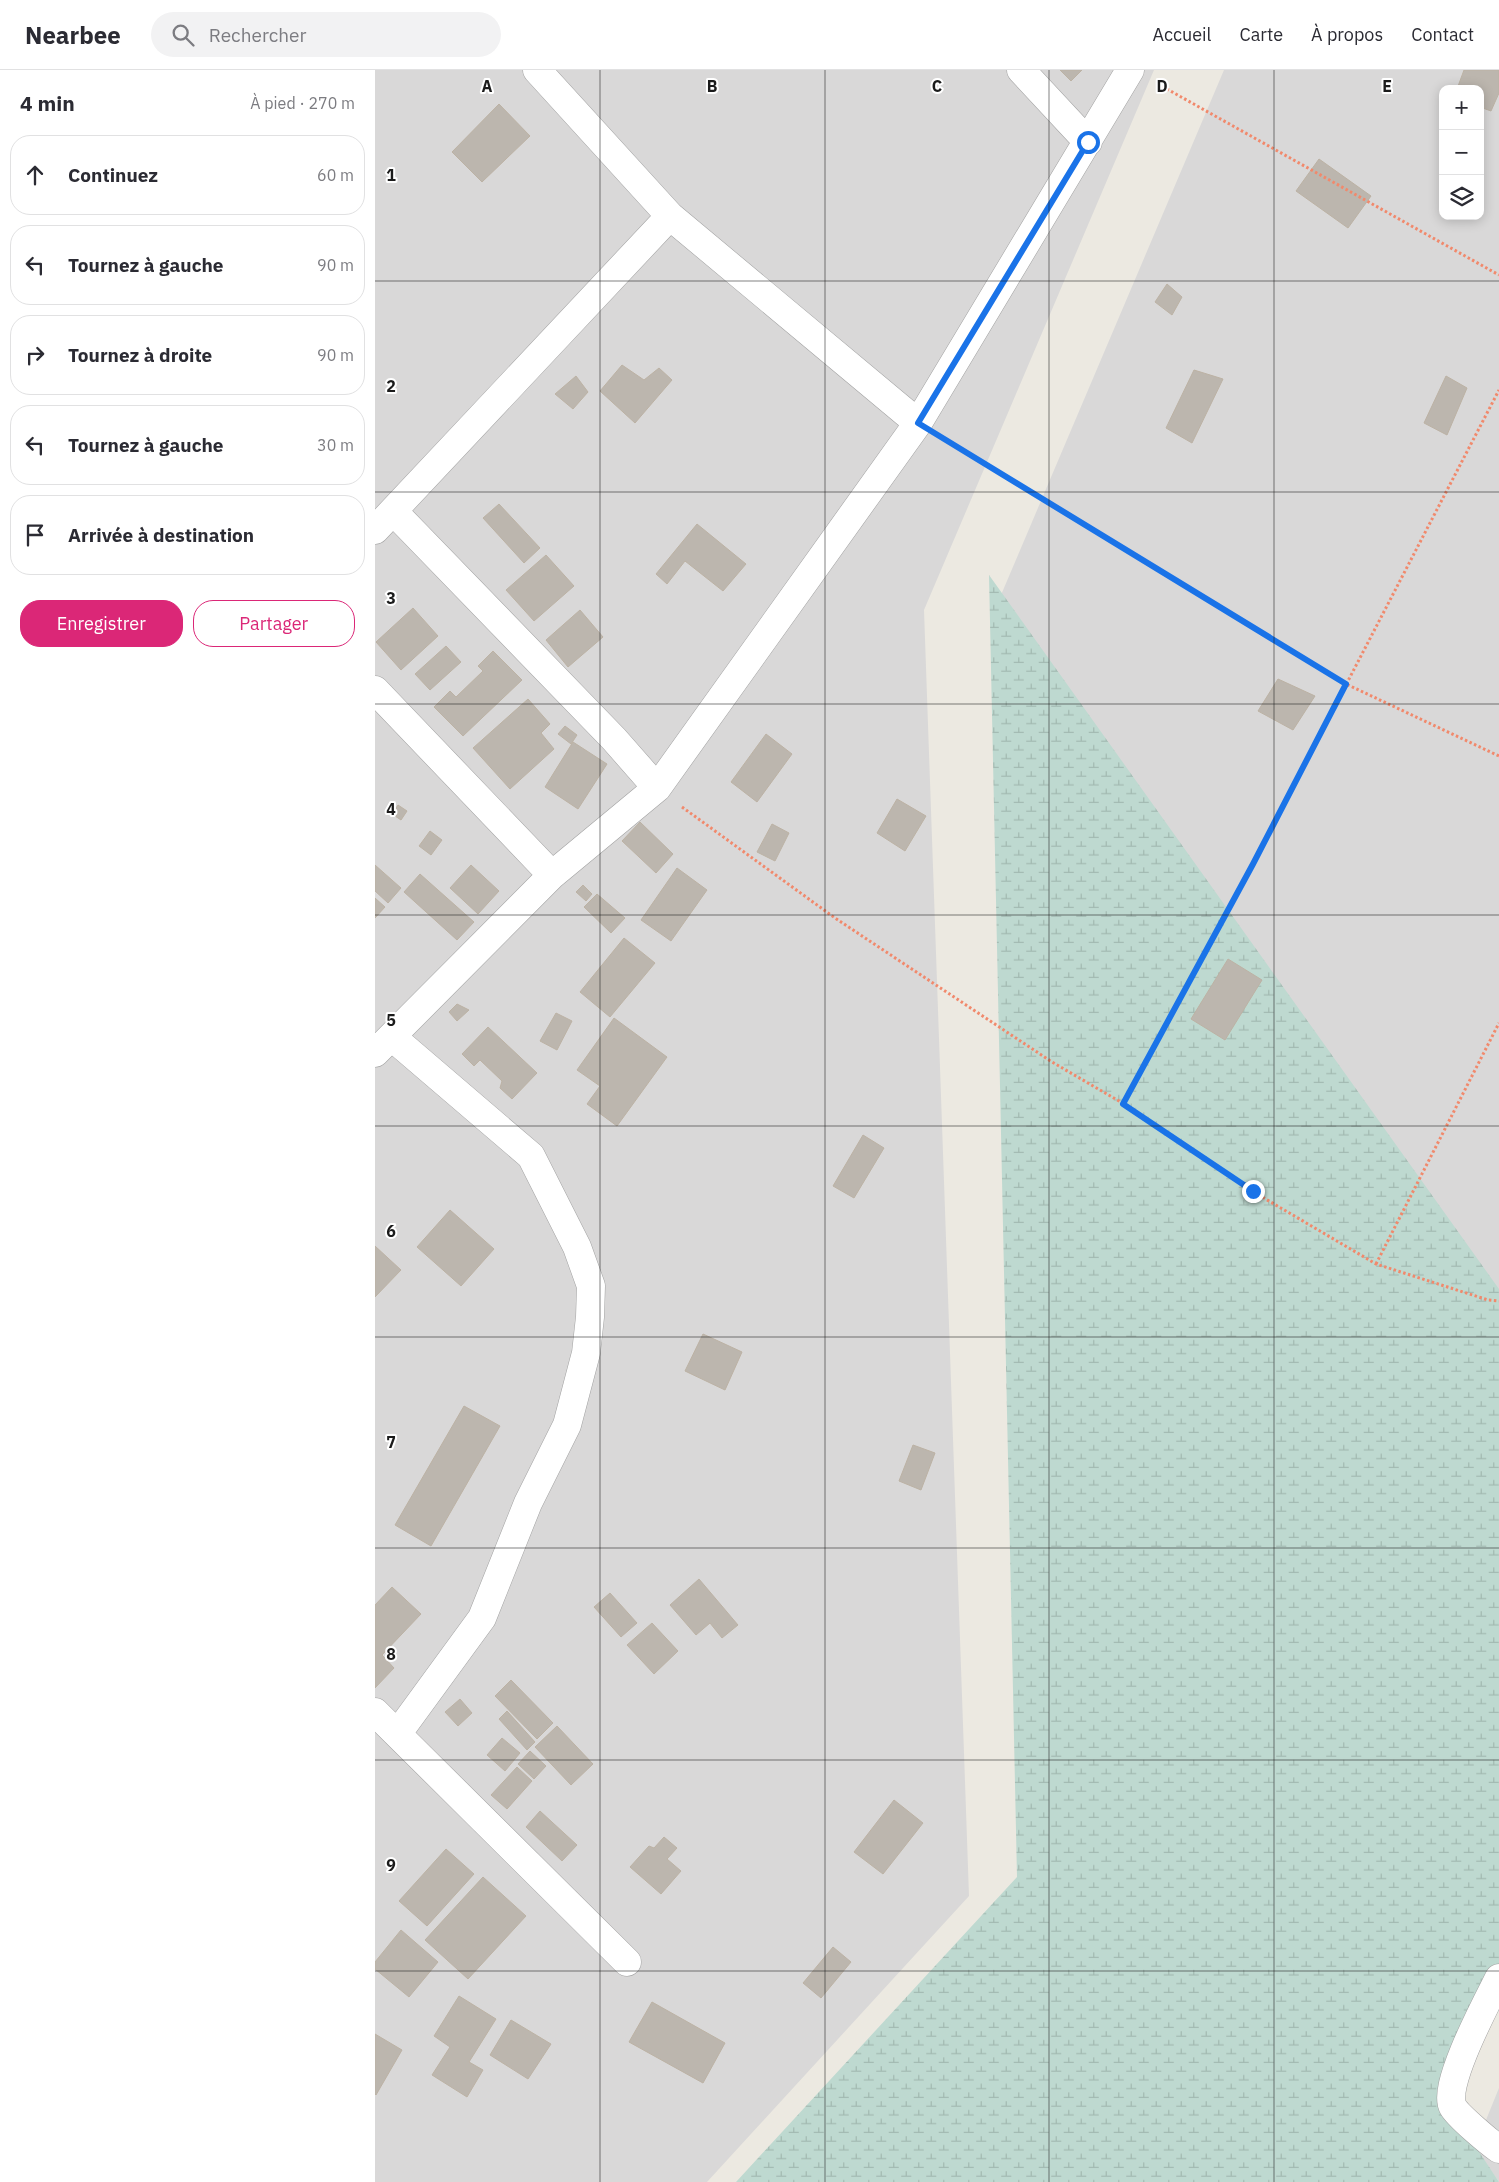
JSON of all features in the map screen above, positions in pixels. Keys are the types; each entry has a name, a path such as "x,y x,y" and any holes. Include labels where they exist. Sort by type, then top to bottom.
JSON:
{"street":[{"path":"537,70 670,216 918,423"},
{"path":"1021,70 1088,142"},
{"path":"398,1734 482,1618 528,1503 567,1425 586,1353 591,1286 577,1247 531,1156 383,1045 551,875 657,788 918,423 1088,142 1141,75"},
{"path":"375,530 394,512 670,216"},
{"path":"394,512 614,739 657,788"},
{"path":"375,690 551,875"},
{"path":"375,1712 627,1962"},
{"path":"1499,1978 1454,2073 1451,2099 1453,2107 1489,2142 1499,2149"}],"path":[{"path":"1141,75 1499,275"},
{"path":"1123,1104 1253,864 1499,390"},
{"path":"918,423 1346,684 1499,756"},
{"path":"657,788 835,918 1052,1062 1123,1104 1253,1191 1377,1264 1488,1300 1499,1301"},
{"path":"1377,1264 1499,1023"}],"shaded area":[{"path":"375,70 1154,70 924,610 969,1896 707,2182 375,2182"},
{"path":"1224,70 1499,70 1499,1300 1001,595"},
{"path":"1499,2088 1499,2182 1475,2147"}],"green space":[{"path":"989,575 1499,1289 1499,1969 1445,2100 1499,2182 736,2182 1017,1877"}],"building":[{"path":"1060,70 1082,70 1071,81"},
{"path":"1464,70 1499,70 1499,93 1491,111 1484,108 1484,85 1458,85"},
{"path":"499,104 530,136 482,182 452,152"},
{"path":"1319,159 1371,196 1348,228 1296,191"},
{"path":"1167,284 1182,297 1172,315 1155,302"},
{"path":"622,365 644,380 659,368 672,380 635,423 600,391"},
{"path":"1194,370 1223,379 1192,443 1166,428"},
{"path":"576,376 588,392 573,409 555,394"},
{"path":"1446,376 1467,388 1447,435 1424,423"},
{"path":"499,504 540,548 524,563 483,518"},
{"path":"697,524 746,564 723,591 685,561 667,584 656,574"},
{"path":"546,555 574,586 534,621 506,590"},
{"path":"413,608 438,636 401,670 376,642"},
{"path":"580,610 603,637 568,667 546,640"},
{"path":"446,646 461,662 430,690 415,674"},
{"path":"493,651 522,680 463,736 434,707 450,691 456,697 483,671 478,666"},
{"path":"1278,679 1315,696 1293,730 1258,711"},
{"path":"528,699 550,724 541,733 554,749 510,789 473,748"},
{"path":"565,726 577,735 571,744 558,734"},
{"path":"766,734 792,754 757,802 731,782"},
{"path":"573,742 607,764 578,809 545,787"},
{"path":"897,799 926,816 905,851 877,833"},
{"path":"398,805 407,811 401,820 392,814"},
{"path":"640,822 673,854 656,873 622,841"},
{"path":"772,824 789,833 775,861 757,852"},
{"path":"430,831 442,840 431,855 419,846"},
{"path":"375,865 401,888 388,903 375,891"},
{"path":"471,865 499,891 478,914 450,888"},
{"path":"677,868 707,890 671,941 641,920"},
{"path":"420,874 474,922 457,940 404,892"},
{"path":"583,885 592,894 586,901 576,892"},
{"path":"597,894 625,918 611,933 584,907"},
{"path":"375,898 385,907 375,918"},
{"path":"624,938 655,963 610,1017 580,992"},
{"path":"1228,959 1262,980 1225,1040 1191,1019"},
{"path":"457,1004 469,1010 457,1021 449,1012"},
{"path":"556,1013 572,1021 557,1050 540,1041"},
{"path":"614,1018 667,1057 617,1126 587,1104 600,1086 577,1070"},
{"path":"488,1027 537,1073 512,1099 500,1088 502,1081 480,1060 474,1066 462,1054"},
{"path":"863,1135 884,1148 854,1198 833,1186"},
{"path":"450,1210 494,1249 461,1286 417,1247"},
{"path":"375,1246 401,1270 375,1297"},
{"path":"703,1334 742,1352 725,1390 685,1371"},
{"path":"464,1406 500,1426 431,1546 395,1525"},
{"path":"913,1445 935,1453 921,1490 899,1481"},
{"path":"699,1579 738,1625 722,1638 710,1623 696,1635 670,1605"},
{"path":"392,1587 421,1614 382,1655 394,1668 375,1688 375,1605"},
{"path":"610,1593 637,1623 621,1637 594,1607"},
{"path":"652,1623 678,1651 654,1674 627,1645"},
{"path":"511,1680 553,1723 537,1739 495,1696"},
{"path":"460,1699 472,1713 458,1726 445,1712"},
{"path":"507,1711 535,1742 527,1750 499,1719"},
{"path":"557,1726 593,1764 571,1785 535,1747"},
{"path":"502,1738 520,1753 505,1771 487,1755"},
{"path":"530,1751 546,1766 534,1779 518,1764"},
{"path":"517,1767 532,1781 507,1809 491,1795"},
{"path":"894,1800 923,1823 883,1874 854,1852"},
{"path":"540,1811 577,1845 562,1861 526,1827"},
{"path":"664,1837 677,1848 667,1859 681,1871 661,1894 630,1867 649,1846 654,1848"},
{"path":"446,1849 474,1874 427,1926 399,1901"},
{"path":"483,1877 526,1916 468,1979 425,1940"},
{"path":"401,1930 438,1962 409,1997 375,1969 375,1962"},
{"path":"833,1947 851,1962 821,1998 803,1983"},
{"path":"459,1996 496,2019 469,2062 483,2070 467,2097 432,2075 450,2047 434,2036"},
{"path":"652,2002 725,2043 703,2083 629,2042"},
{"path":"511,2020 551,2044 528,2079 490,2055"},
{"path":"375,2034 402,2050 376,2095 375,2094"}],"route":[{"path":"1088,142 918,423 1346,684 1253,864 1123,1104 1253,1191"}]}
